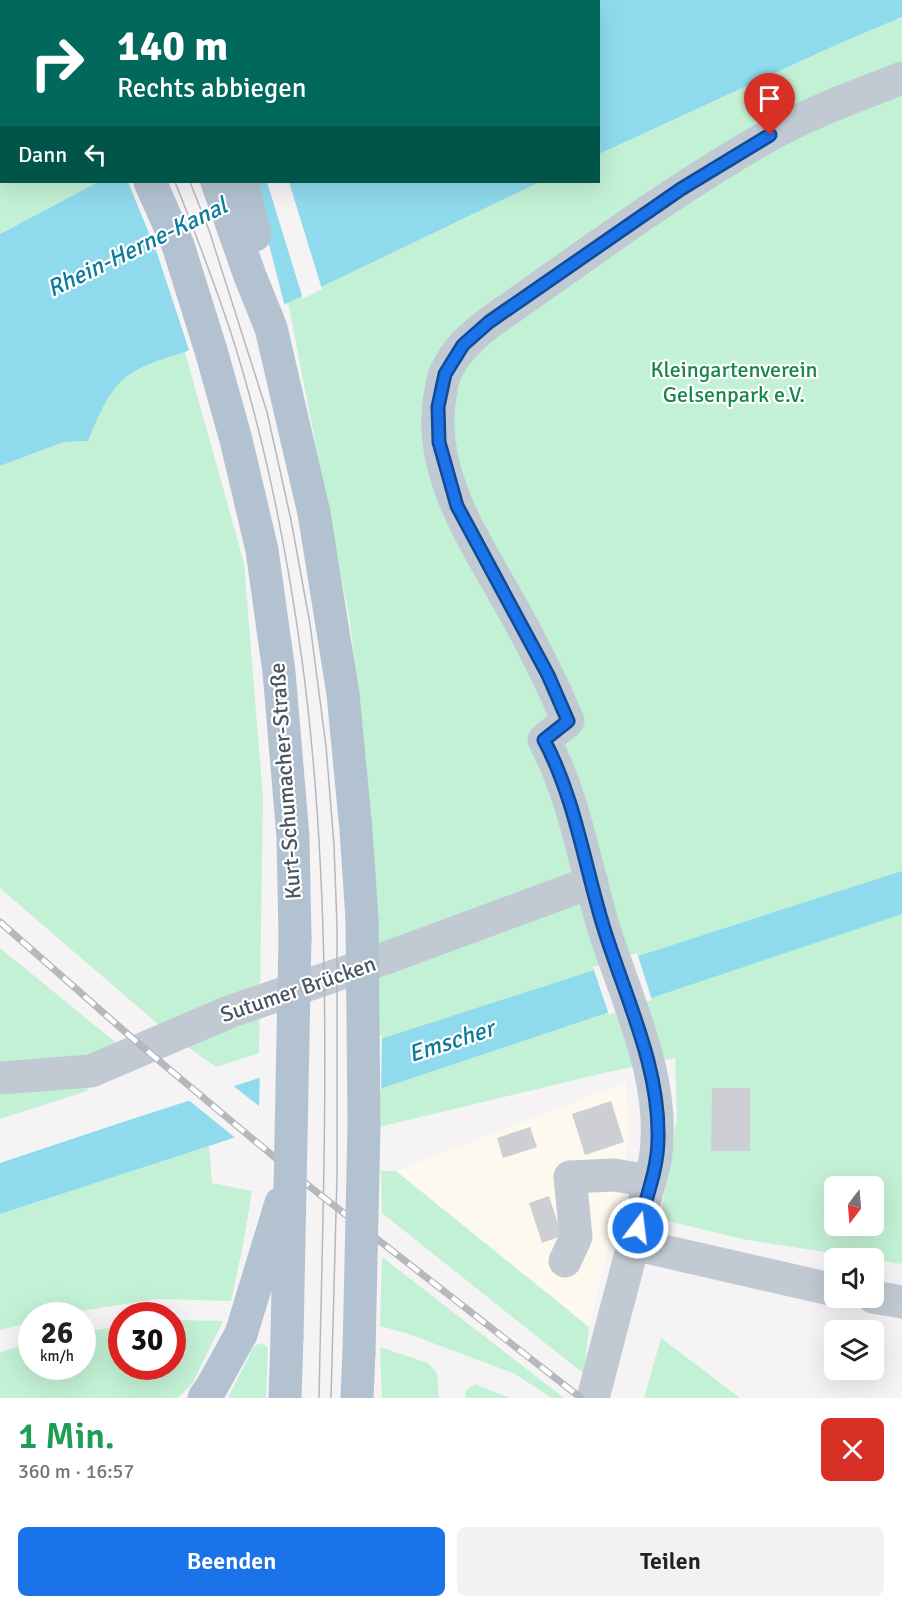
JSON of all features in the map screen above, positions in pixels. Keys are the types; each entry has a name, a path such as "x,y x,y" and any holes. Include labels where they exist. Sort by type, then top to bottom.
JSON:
{"main road":[{"name":"Kurt-Schumacher-Straße","path":"150,183 178,245 236,440 262,550 278,661 293,837 295,939 292,1169 285,1398"},
{"path":"217,183 250,276 272,328 314,513 343,694 362,919 364,1125 357,1398"},
{"path":"242,183 272,305 272,328"},
{"path":"204,1398 240,1334 292,1169"}],"street":[{"path":"593,1398 650,1181 658,1140 657,1106 652,1074 602,922 558,766 544,740 568,721 548,675 457,506 439,442 438,407 445,374 463,345 489,322 681,189 770,135 821,110 902,78"},
{"name":"Sutumer Brücken","path":"0,1078 91,1071 229,1012 386,958 592,882"},
{"path":"565,1261 576,1237 570,1177 614,1175 650,1181"},
{"path":"633,1244 824,1288"},
{"path":"884,1299 902,1302"}],"shaded area":[{"path":"626,1082 629,1131 622,1193 589,1327 396,1171"}],"green space":[{"name":"Kleingartenverein Gelsenpark e.V.","path":"902,17 902,1264 884,1261 884,1248 824,1248 824,1252 742,1239 660,1219 677,1118 675,1058 379,1127 369,796 350,621 288,302 538,183 600,183 600,154"},
{"path":"0,183 96,183 0,234"},
{"path":"185,352 244,563 263,798 259,1053 216,1067 167,1032 0,888 0,466 64,442 87,441 104,405 122,381 142,367"},
{"path":"0,948 125,1050 93,1063 87,1091 0,1119"},
{"path":"209,1146 212,1183 252,1191 231,1301 156,1299 137,1302 108,1302 108,1307 96,1309 96,1302 18,1302 18,1325 0,1330 0,1214"},
{"path":"381,1171 396,1171 589,1327 584,1374 382,1213"},
{"path":"382,1257 564,1398 552,1398 515,1374 406,1333 380,1326"},
{"path":"186,1320 223,1321 192,1384 178,1398 0,1398 0,1352 18,1347 18,1380 96,1380 96,1330 108,1328 108,1380 186,1380"},
{"path":"661,1338 740,1398 644,1398"},
{"path":"262,1343 268,1348 266,1398 228,1398 254,1346"},
{"path":"380,1347 428,1363 437,1373 439,1398 382,1398"},
{"path":"475,1384 510,1398 466,1398 465,1391"}],"water":[{"path":"600,0 902,0 902,17 600,154"},
{"name":"Rhein-Herne-Kanal","path":"96,183 538,183 185,352 142,367 122,381 109,396 88,441 64,442 0,466 0,234"},
{"name":"Emscher","path":"902,871 902,914 0,1214 0,1163"}],"pier":[{"path":"128,183 253,183 285,307 190,353 156,250"},
{"path":"267,183 289,183 322,289 303,299"},
{"path":"637,953 652,1000 609,1015 593,967"},
{"path":"382,1035 381,1091 238,1140 186,1098 231,1084 259,1106 260,1074"}],"building":[{"path":"712,1088 750,1088 750,1151 711,1151"},
{"path":"611,1101 624,1142 585,1155 572,1114"},
{"path":"530,1127 537,1147 503,1158 497,1138"},
{"path":"549,1196 562,1236 542,1243 529,1203"}],"tram line":[{"path":"175,183 225,314 254,413 282,536 302,660 312,752 323,936 325,1121 319,1398"},
{"path":"190,183 209,230 267,412 291,520 310,624 326,746 334,845 337,926 337,1176 331,1398"}],"railway":[{"path":"0,922 139,1044 309,1186 581,1398"}],"route":[{"path":"638,1228 655,1161 658,1140 657,1106 652,1074 602,922 558,766 544,740 568,721 548,675 457,506 439,442 438,407 445,374 463,345 489,322 628,224 770,135"}]}
